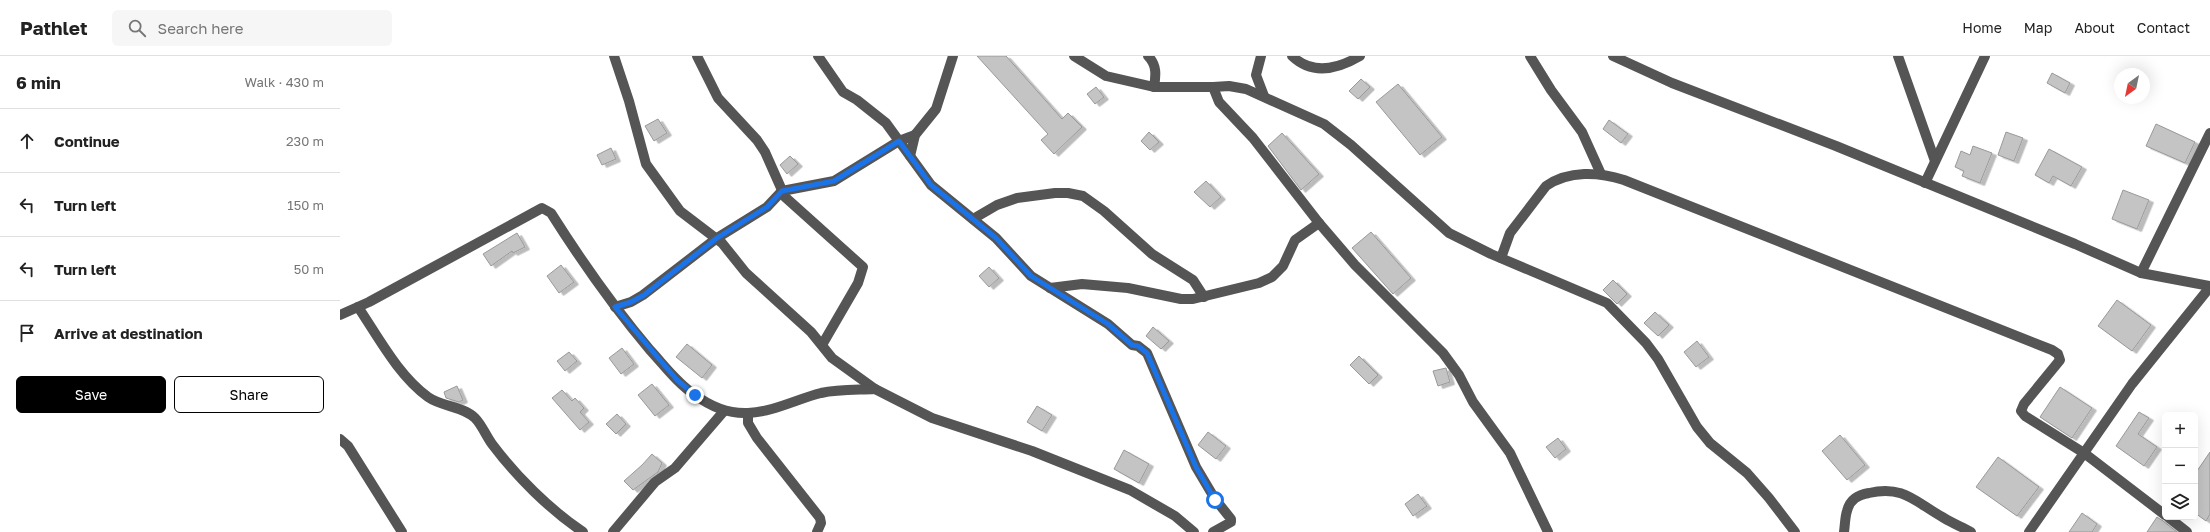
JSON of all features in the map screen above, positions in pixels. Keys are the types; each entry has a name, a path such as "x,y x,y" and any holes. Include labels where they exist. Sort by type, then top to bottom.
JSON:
{"street":[{"path":"614,56 629,101 646,164 680,211 717,238 746,273 811,332 838,364 875,389 932,418 1032,452 1130,490 1175,516 1194,532"},
{"path":"697,56 718,98 757,140 765,152 782,191 793,204 863,267 858,283 822,345"},
{"path":"818,56 843,92 886,123 931,185 996,238 1031,276 1108,324 1132,345 1138,346 1147,353 1196,467 1215,500 1231,519 1228,526 1214,532"},
{"path":"910,156 915,135 936,109 953,56"},
{"path":"1074,56 1106,76 1154,87 1229,86 1246,89 1324,124 1351,145 1449,233 1501,258 1594,296 1618,311 1658,359 1697,427 1710,443 1747,473 1769,498 1795,532"},
{"path":"1148,56 1153,61 1156,76 1154,87"},
{"path":"1261,56 1256,75 1264,96"},
{"path":"1292,56 1305,65 1325,69 1342,66 1360,56"},
{"path":"1530,56 1551,90 1582,132 1601,174"},
{"path":"1613,56 1672,82 1836,146 2075,244 2141,273 2210,287 2132,384 2029,532"},
{"path":"1898,56 1935,161"},
{"path":"1925,183 1985,56"},
{"path":"1213,87 1219,102 1253,138 1320,224 1369,281 1432,340 1459,375 1473,402 1510,453 1548,532"},
{"path":"2141,273 2210,133"},
{"path":"615,307 631,302 644,295 717,238 767,207 782,191 834,181 899,141 915,135"},
{"path":"1501,258 1510,233 1546,186 1554,180 1566,176 1601,174 1624,180 1680,203 1772,237 2052,350 2058,354 2060,360 2024,404 2022,411 2025,416 2084,453 2162,513"},
{"path":"973,219 997,205 1017,198 1061,193 1083,196 1104,211 1152,254 1193,280 1204,297"},
{"path":"340,315 358,307 542,208 551,213 587,270 615,307 677,380 695,395 724,411 748,413 775,408 822,393 840,390 875,389"},
{"path":"1050,288 1082,284 1128,288 1181,300 1204,297 1260,283 1272,277 1283,266 1295,240 1320,224"},
{"path":"358,307 406,377 416,388 442,405 465,411 475,418 492,444 528,484 570,523 583,532"},
{"path":"613,532 655,482 675,468 724,411"},
{"path":"748,413 748,423 757,438 820,518 821,523 817,532"},
{"path":"340,439 348,446 402,532"},
{"path":"1844,532 1847,511 1850,503 1858,495 1882,490 1896,490 1911,496 1943,518 1971,532"},
{"path":"2172,520 2187,532"}],"building":[{"path":"977,56 1006,56 1062,119 1068,113 1082,127 1054,154 1041,140 1048,134"},
{"path":"2052,73 2070,83 2065,93 2047,83"},
{"path":"1361,79 1370,87 1358,99 1349,91"},
{"path":"1398,84 1442,137 1420,155 1376,102"},
{"path":"1096,87 1104,97 1095,104 1087,94"},
{"path":"658,119 667,133 654,141 645,126"},
{"path":"1609,120 1628,134 1621,143 1603,129"},
{"path":"2156,124 2195,142 2185,163 2146,146"},
{"path":"1149,132 1159,142 1150,150 1141,141"},
{"path":"2006,132 2023,138 2014,161 1998,155"},
{"path":"1282,133 1319,174 1301,190 1268,146"},
{"path":"1973,146 1992,153 1980,183 1962,176 1964,171 1955,167 1961,151 1970,155"},
{"path":"611,148 616,159 602,165 597,155"},
{"path":"2049,149 2082,167 2071,186 2053,176 2049,183 2035,175"},
{"path":"790,156 798,164 787,174 780,165"},
{"path":"1206,181 1221,197 1210,207 1194,192"},
{"path":"2123,190 2149,200 2137,229 2112,219"},
{"path":"1371,232 1411,278 1393,294 1352,248"},
{"path":"517,233 525,247 513,253 512,251 491,266 483,254"},
{"path":"561,265 574,282 559,293 547,276"},
{"path":"989,267 999,278 989,287 979,276"},
{"path":"1613,280 1627,294 1617,304 1603,290"},
{"path":"2117,300 2151,325 2132,351 2098,326"},
{"path":"1655,312 1669,325 1658,336 1644,323"},
{"path":"1153,327 1169,341 1161,349 1146,336"},
{"path":"1697,341 1709,357 1696,367 1684,352"},
{"path":"687,344 712,365 702,378 676,357"},
{"path":"622,348 634,364 621,374 609,358"},
{"path":"569,352 577,361 565,371 557,361"},
{"path":"1359,356 1378,375 1369,384 1350,365"},
{"path":"1446,368 1450,382 1438,386 1433,371"},
{"path":"652,384 669,405 655,416 638,395"},
{"path":"457,386 463,400 459,402 446,398 444,392"},
{"path":"2060,387 2092,408 2072,438 2040,417"},
{"path":"562,390 572,401 575,398 584,408 580,412 589,422 580,430 552,398"},
{"path":"1037,406 1052,415 1042,431 1027,422"},
{"path":"2139,412 2149,418 2138,434 2157,447 2144,466 2116,446"},
{"path":"617,414 626,424 616,434 606,424"},
{"path":"1208,432 1226,446 1216,459 1198,445"},
{"path":"1840,435 1865,465 1847,480 1822,451"},
{"path":"1558,438 1566,449 1555,458 1546,447"},
{"path":"1124,450 1149,464 1139,483 1114,469"},
{"path":"2210,452 2210,514 2206,521 2198,515 2198,470"},
{"path":"652,454 662,463 658,472 633,490 624,481"},
{"path":"1998,457 2039,487 2017,516 1976,487"},
{"path":"1418,494 1427,506 1413,516 1405,504"},
{"path":"2082,513 2097,524 2092,532 2069,532"},
{"path":"2157,517 2163,521 2177,532 2147,532"}],"route":[{"path":"695,395 677,380 615,307 631,302 644,295 717,238 746,218 767,207 782,191 811,184 834,181 899,141 931,185 946,199 996,238 1007,252 1031,276 1108,324 1132,345 1138,346 1147,353 1152,368 1160,382 1196,467 1215,500"}]}
